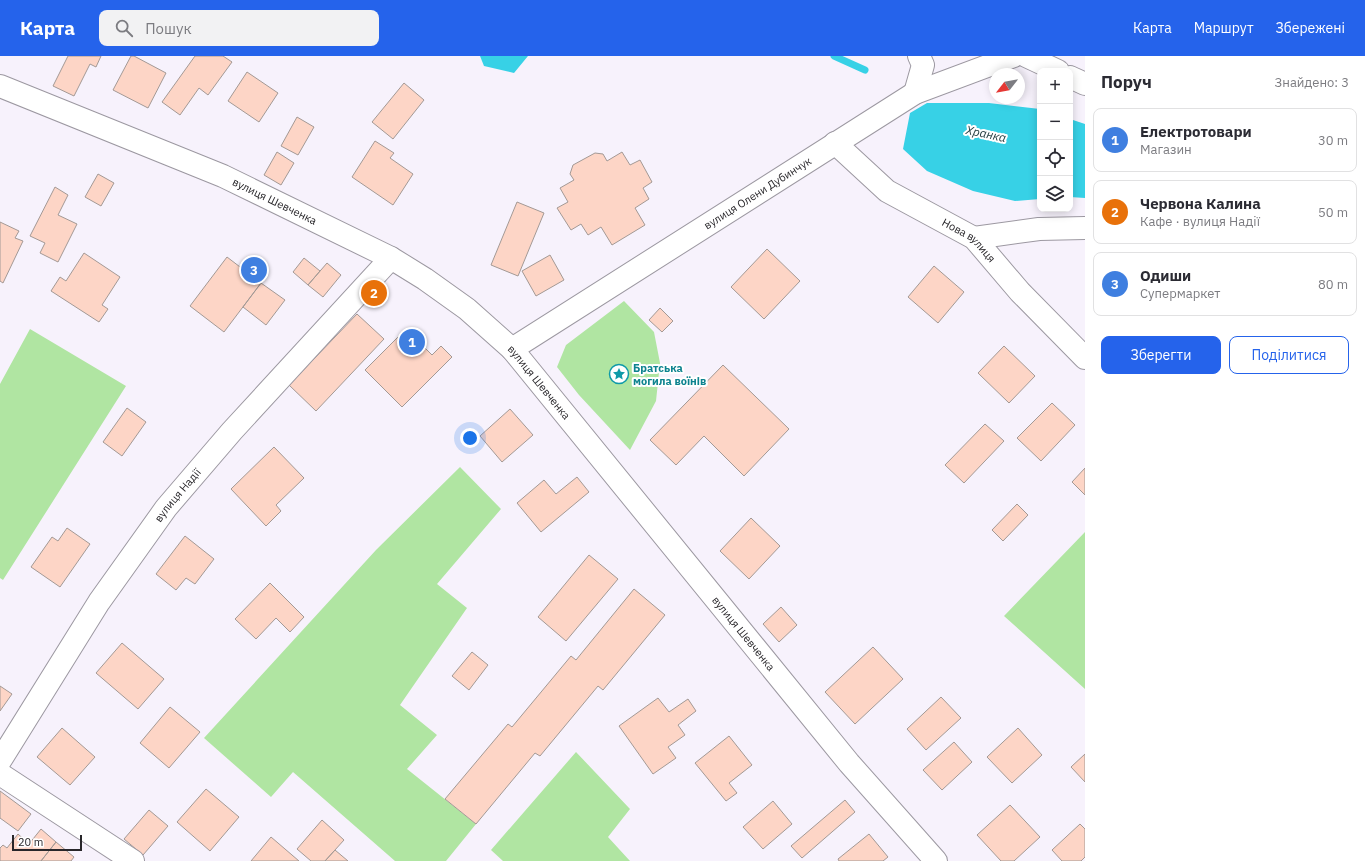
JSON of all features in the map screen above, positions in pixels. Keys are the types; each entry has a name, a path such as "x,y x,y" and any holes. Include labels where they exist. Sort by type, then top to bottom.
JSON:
{"street":[{"path":"915,93 923,64 919,56"},
{"name":"вулиця Олени Дубинчук","path":"512,349 915,93 1014,56"},
{"path":"1026,56 1052,68"},
{"path":"1073,78 1085,84"},
{"name":"вулиця Шевченка","path":"0,86 222,176 391,258 426,279 467,310 512,349 839,750 936,861"},
{"name":"Нова вулиця","path":"835,143 887,191 974,238 1020,292 1085,358"},
{"path":"974,238 1039,229 1085,228"},
{"name":"вулиця Надії","path":"0,761 100,602 166,508 232,431 391,258"},
{"path":"0,774 133,861"}],"green space":[{"path":"624,301 654,332 660,363 656,401 630,450 579,395 557,367 566,345"},
{"path":"30,329 126,386 3,580 0,578 0,384"},
{"path":"460,467 501,509 437,584 467,608 400,705 437,735 407,769 476,824 446,861 395,861 293,772 271,797 204,738 376,550"},
{"path":"1085,532 1085,689 1004,616"},
{"path":"576,752 630,809 608,837 630,861 503,861 491,850"}],"water":[{"path":"480,56 528,56 514,73 484,66"},
{"path":"927,103 989,103 1037,109 1037,199 1015,201 973,191 927,171 903,149 910,113"},
{"path":"1073,120 1085,124 1085,198 1073,197"}],"building":[{"path":"68,56 101,56 96,67 90,64 74,96 53,86"},
{"path":"131,56 134,56 166,73 148,108 113,90"},
{"path":"195,56 223,56 232,62 208,95 199,88 180,115 162,102"},
{"path":"247,72 278,93 259,122 228,101"},
{"path":"404,83 424,100 393,139 372,122"},
{"path":"297,117 314,127 298,155 281,146"},
{"path":"375,141 394,153 390,158 413,174 393,205 352,177"},
{"path":"277,152 294,163 281,185 264,175"},
{"path":"622,152 630,165 640,160 652,182 643,188 649,199 635,208 645,225 612,245 601,227 588,235 581,224 571,230 557,208 568,202 560,188 574,180 570,174 573,165 595,153 603,154 607,161"},
{"path":"98,174 114,183 101,206 85,197"},
{"path":"55,187 68,195 58,215 77,224 58,262 40,253 45,243 30,236"},
{"path":"517,202 544,213 518,276 491,265"},
{"path":"0,222 19,231 15,238 23,241 3,283 0,281"},
{"path":"767,249 800,281 764,319 731,287"},
{"path":"84,253 120,277 102,305 108,309 99,322 51,291 60,277 66,281"},
{"path":"550,255 564,280 536,296 522,271"},
{"path":"227,257 261,283 224,332 190,306"},
{"path":"304,258 320,271 308,285 293,272"},
{"path":"327,263 341,275 323,297 308,285"},
{"path":"934,266 964,292 938,323 908,297"},
{"path":"261,283 285,300 266,325 243,307"},
{"path":"660,308 673,321 662,332 649,320"},
{"path":"357,314 384,339 316,411 289,385"},
{"path":"406,329 432,355 441,346 452,357 402,407 365,370"},
{"path":"1004,346 1035,376 1009,403 978,373"},
{"path":"723,365 789,429 744,476 704,436 676,465 650,440"},
{"path":"1052,403 1075,425 1041,461 1017,438"},
{"path":"127,408 146,422 122,456 103,442"},
{"path":"510,409 533,435 502,462 480,436"},
{"path":"985,424 1004,441 964,483 945,465"},
{"path":"274,447 304,478 276,505 281,511 266,526 231,489"},
{"path":"1085,468 1085,495 1072,482"},
{"path":"577,477 589,492 541,532 517,503 544,480 556,494"},
{"path":"1017,504 1028,515 1003,541 992,530"},
{"path":"751,518 780,546 749,579 720,551"},
{"path":"67,528 90,544 60,587 31,567 52,537 58,541"},
{"path":"185,536 214,559 195,584 186,578 176,590 156,574"},
{"path":"589,555 618,579 566,641 538,617"},
{"path":"270,583 304,617 290,632 276,618 256,639 235,619"},
{"path":"634,589 665,615 603,690 598,686 540,756 535,753 476,824 445,799 508,724 512,727 571,656 576,660"},
{"path":"781,607 797,625 779,642 763,624"},
{"path":"122,643 164,679 138,709 96,673"},
{"path":"873,647 903,679 855,724 825,692"},
{"path":"472,652 488,665 469,690 452,676"},
{"path":"0,686 12,694 0,711"},
{"path":"941,697 961,718 926,750 907,729"},
{"path":"658,698 669,712 688,699 696,711 678,725 685,735 668,747 676,758 653,774 619,726"},
{"path":"170,707 200,732 169,768 140,743"},
{"path":"62,728 95,757 70,785 37,757"},
{"path":"1018,728 1042,755 1012,783 987,757"},
{"path":"729,736 752,765 729,783 737,793 726,801 695,763"},
{"path":"954,742 972,762 942,790 923,770"},
{"path":"1085,754 1085,782 1071,767"},
{"path":"206,789 239,817 210,851 177,822"},
{"path":"0,791 31,814 18,831 0,818"},
{"path":"845,800 855,812 802,858 791,846"},
{"path":"773,801 792,824 763,849 743,827"},
{"path":"1010,805 1040,837 1014,861 1001,861 977,835"},
{"path":"149,810 168,826 143,855 124,839"},
{"path":"322,820 344,840 325,861 311,861 297,849"},
{"path":"1080,824 1085,829 1085,857 1081,861 1062,861 1052,850"},
{"path":"41,829 56,842 41,861 0,861 0,848 3,845 7,848 18,834 29,844"},
{"path":"869,834 888,857 883,861 839,861 838,859"},
{"path":"271,837 299,861 251,861"},
{"path":"56,842 74,857 71,861 41,861"},
{"path":"335,850 348,861 325,861"}],"waterway":[{"name":"Хранка","path":"834,56 865,70"}],"place":[{"name":"Одиши","path":"254,270"},
{"name":"Червона Калина","path":"374,293"},
{"name":"Електротовари","path":"412,342"},
{"name":"Братська могила воїнів","path":"619,374"}]}
